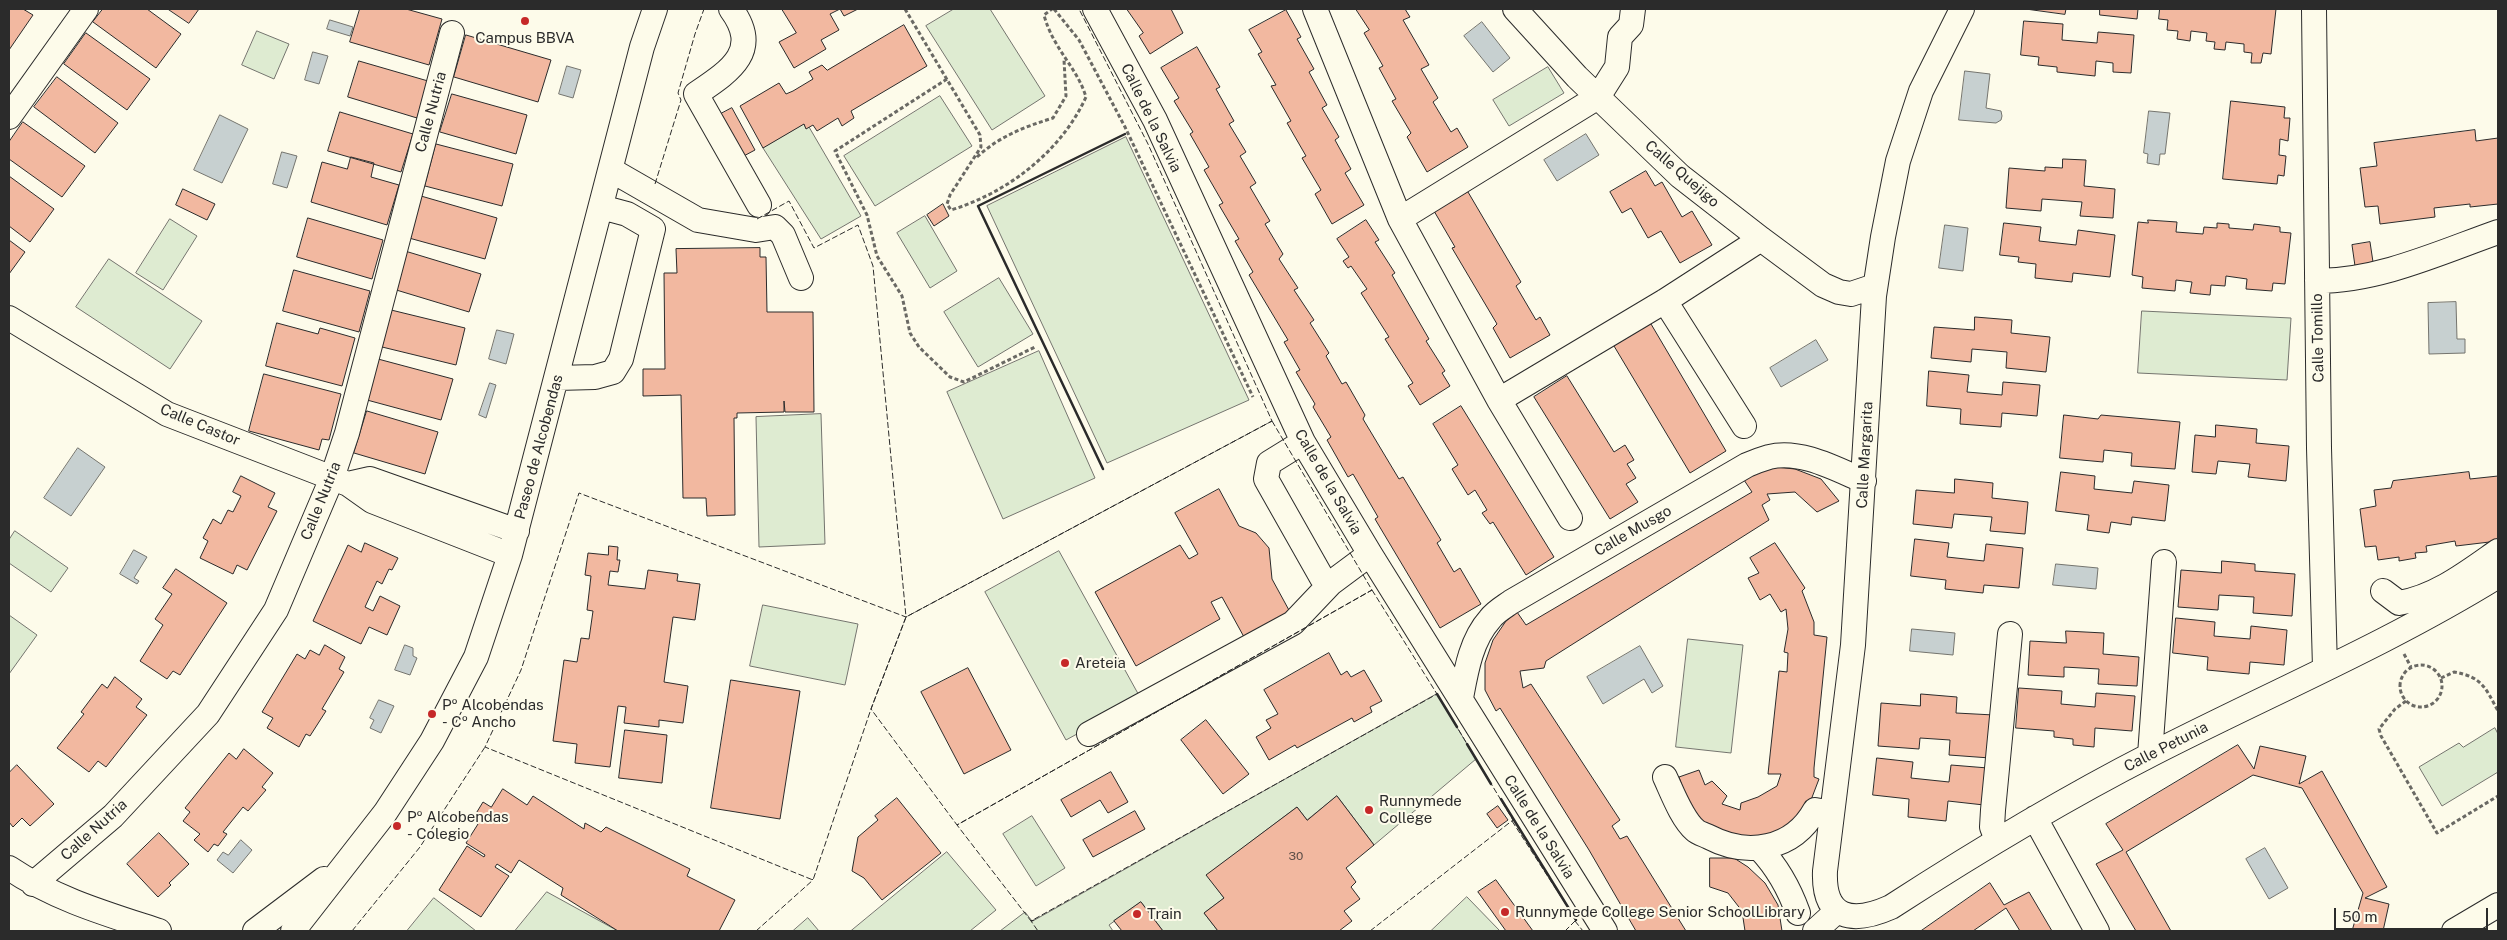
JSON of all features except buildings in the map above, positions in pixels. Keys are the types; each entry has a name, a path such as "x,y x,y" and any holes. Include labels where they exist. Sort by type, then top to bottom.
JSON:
{"street":[{"path":"9,117 86,9"},
{"name":"Paseo de Alcobendas","path":"293,931 385,813 432,741 476,657 517,530 642,47 655,9"},
{"path":"731,9 742,23 745,39 738,59 723,76 696,94 759,205"},
{"name":"Calle de la Salvia","path":"1095,9 1155,120 1303,442 1370,554 1605,931"},
{"path":"1315,9 1400,219 1499,400 1570,518"},
{"name":"Calle Quejigo","path":"1515,9 1598,97 1680,176 1761,240 1823,285 1839,292 1851,294 1875,286"},
{"path":"1400,219 1598,97 1617,67 1620,37 1631,25 1633,9"},
{"name":"Calle Margarita","path":"1837,921 1824,886 1854,645 1875,286 1883,237 1901,153 1921,91 1962,9"},
{"name":"Calle Tomillo","path":"2314,9 2317,281 2325,668"},
{"name":"Calle Nutria","path":"33,884 113,816 208,714 276,610 340,481 347,433 452,33"},
{"path":"610,170 698,220 756,230 775,227 783,235 801,278"},
{"path":"557,378 594,377 613,372 621,359 653,229 627,214 601,207"},
{"path":"2317,281 2336,281 2376,273 2498,232"},
{"path":"1499,400 1665,301 1761,240"},
{"path":"1665,301 1744,426"},
{"name":"Calle Castor","path":"9,318 168,414 340,481 372,501 510,555"},
{"path":"1303,442 1269,463 1266,479 1322,578 1330,583"},
{"name":"Calle Musgo","path":"1460,698 1468,661 1479,634 1490,618 1511,602 1747,465 1770,456 1788,455 1828,465 1864,481"},
{"path":"340,481 370,479 517,530"},
{"path":"2383,590 2399,603 2414,601 2437,590 2498,551"},
{"path":"1088,734 1293,623 1330,583 1370,554"},
{"path":"2150,754 2164,562"},
{"name":"Calle Petunia","path":"1837,921 1884,910 1997,840 2150,754 2424,620 2498,576"},
{"path":"1997,840 1992,827 1993,810 2010,634"},
{"path":"1665,777 1677,803 1695,830 1723,844 1760,849 1786,840 1809,822 1816,810 1832,813"},
{"path":"2035,818 2097,931"},
{"path":"1760,849 1775,865 1791,894 1798,913"},
{"name":"Paseo de Alcobendas","path":"255,931 322,881 351,855"},
{"path":"9,868 33,884 76,904 159,931"},
{"path":"76,904 118,931"},
{"path":"2454,931 2498,905"},
{"path":"1815,931 1837,921"}],"path":[{"path":"905,9 980,135 981,147 950,195 947,204 950,210 977,202 1008,186 1056,142 1078,116 1086,98 1081,81 1064,59 1049,34 1044,15 1053,9 1080,40 1125,127 1253,397"},
{"path":"973,160 993,142 1010,133 1053,118 1066,96 1064,59"},
{"path":"947,79 835,151 867,215 877,256 902,296 910,333 919,348 950,377 964,382 1035,347"},
{"path":"2418,664 2432,667 2441,678 2441,693 2432,704 2419,707 2406,701 2400,690 2401,677 2411,667 2418,664"},
{"path":"2441,678 2454,672 2475,678 2483,684 2498,711"},
{"path":"2406,701 2386,718 2379,729 2381,736 2437,833 2498,796"}],"green space":[{"path":"954,9 990,9 1045,96 992,130 926,26"},
{"path":"257,31 289,44 274,79 242,65"},
{"path":"1548,67 1564,93 1509,126 1493,100"},
{"path":"940,96 972,146 875,206 844,156"},
{"path":"804,124 806,128 809,127 861,216 821,239 763,148"},
{"path":"1126,137 1249,400 1107,463 987,206"},
{"path":"925,216 957,271 930,288 897,233"},
{"path":"170,219 197,236 163,290 136,273"},
{"path":"109,259 202,321 170,369 76,307"},
{"path":"999,278 1033,334 978,367 944,312"},
{"path":"2142,311 2291,318 2287,380 2138,373"},
{"path":"1039,351 1095,478 1003,519 947,392"},
{"path":"821,414 825,544 759,547 756,417"},
{"path":"15,531 68,568 51,592 9,563 9,540"},
{"path":"1059,551 1141,699 1066,740 985,592"},
{"path":"763,605 858,624 845,685 750,666"},
{"path":"9,615 37,635 9,674"},
{"path":"1688,639 1743,645 1731,753 1676,747"},
{"path":"1437,694 1476,759 1374,845 1337,796 1307,820 1297,807 1207,875 1224,898 1204,913 1218,931 1163,931 1141,902 1109,925 1113,931 1000,931 1025,912 1032,921"},
{"path":"2495,728 2498,734 2498,772 2442,806 2419,767 2459,743 2463,747"},
{"path":"1032,816 1065,868 1036,886 1003,834"},
{"path":"947,852 996,910 970,931 851,931"},
{"path":"547,892 618,931 515,931"},
{"path":"1467,897 1500,931 1431,931"},
{"path":"434,898 476,931 407,931"},
{"path":"808,918 819,931 793,931"}],"shaded area":[{"path":"330,20 353,27 350,36 327,29"},
{"path":"1482,22 1510,58 1493,72 1464,36"},
{"path":"313,52 328,56 319,84 305,80"},
{"path":"567,66 581,70 573,98 559,94"},
{"path":"1965,71 1990,74 1986,108 2001,111 2001,120 1996,123 1959,120"},
{"path":"2149,111 2170,113 2165,154 2160,154 2159,165 2147,163 2148,154 2144,153"},
{"path":"220,115 248,129 222,183 194,170"},
{"path":"1586,134 1599,155 1557,181 1544,160"},
{"path":"282,152 297,156 287,188 273,184"},
{"path":"1945,225 1968,228 1963,271 1939,268"},
{"path":"2456,302 2457,339 2465,339 2465,353 2429,354 2428,303"},
{"path":"497,330 514,334 506,364 489,359"},
{"path":"1816,340 1828,360 1781,387 1770,368"},
{"path":"490,383 496,385 486,418 479,415"},
{"path":"78,448 105,467 71,516 44,498"},
{"path":"134,550 147,557 134,578 139,581 137,584 120,574"},
{"path":"2056,564 2098,568 2096,589 2053,585"},
{"path":"1912,629 1955,633 1953,655 1910,651"},
{"path":"405,645 413,648 413,656 417,658 410,675 395,670"},
{"path":"1640,646 1663,686 1652,693 1644,679 1603,704 1587,677"},
{"path":"379,700 394,706 381,733 370,728 374,720 370,718"},
{"path":"241,840 252,850 233,873 217,860 223,852 228,855"},
{"path":"2265,848 2288,888 2269,899 2246,859"}],"fence":[{"path":"655,184 681,100 678,93 704,9"},
{"path":"757,219 789,201 814,248 858,225 873,266 906,617 871,709 813,880 485,747 521,670 579,493 906,617 1272,421 1148,144 1079,9"},
{"path":"1272,421 1372,590 957,825 871,709 906,617 1272,421"},
{"path":"1372,590 1437,694 1031,921 957,825 1372,590"},
{"path":"1370,931 1513,820 1437,694 1435,696"},
{"path":"352,931 420,847 485,747"},
{"path":"1512,821 1576,920 1565,931"},
{"path":"756,931 812,879"},
{"path":"1034,920 1031,921 1038,931"},
{"path":"1575,921 1583,931"}],"wall":[{"path":"1103,469 978,206 1125,134"},
{"path":"1437,694 1457,727"},
{"path":"1467,744 1491,784"},
{"path":"1501,799 1576,920"}],"place":[{"name":"Campus BBVA","path":"525,21"},
{"name":"Areteia","path":"1065,663"},
{"name":"Pº Alcobendas - Cº Ancho","path":"432,714"},
{"name":"Runnymede College","path":"1369,810"},
{"name":"Pº Alcobendas - Colegio","path":"397,826"},
{"name":"Runnymede College Senior SchoolLibrary","path":"1505,912"},
{"name":"Train","path":"1137,914"}]}
